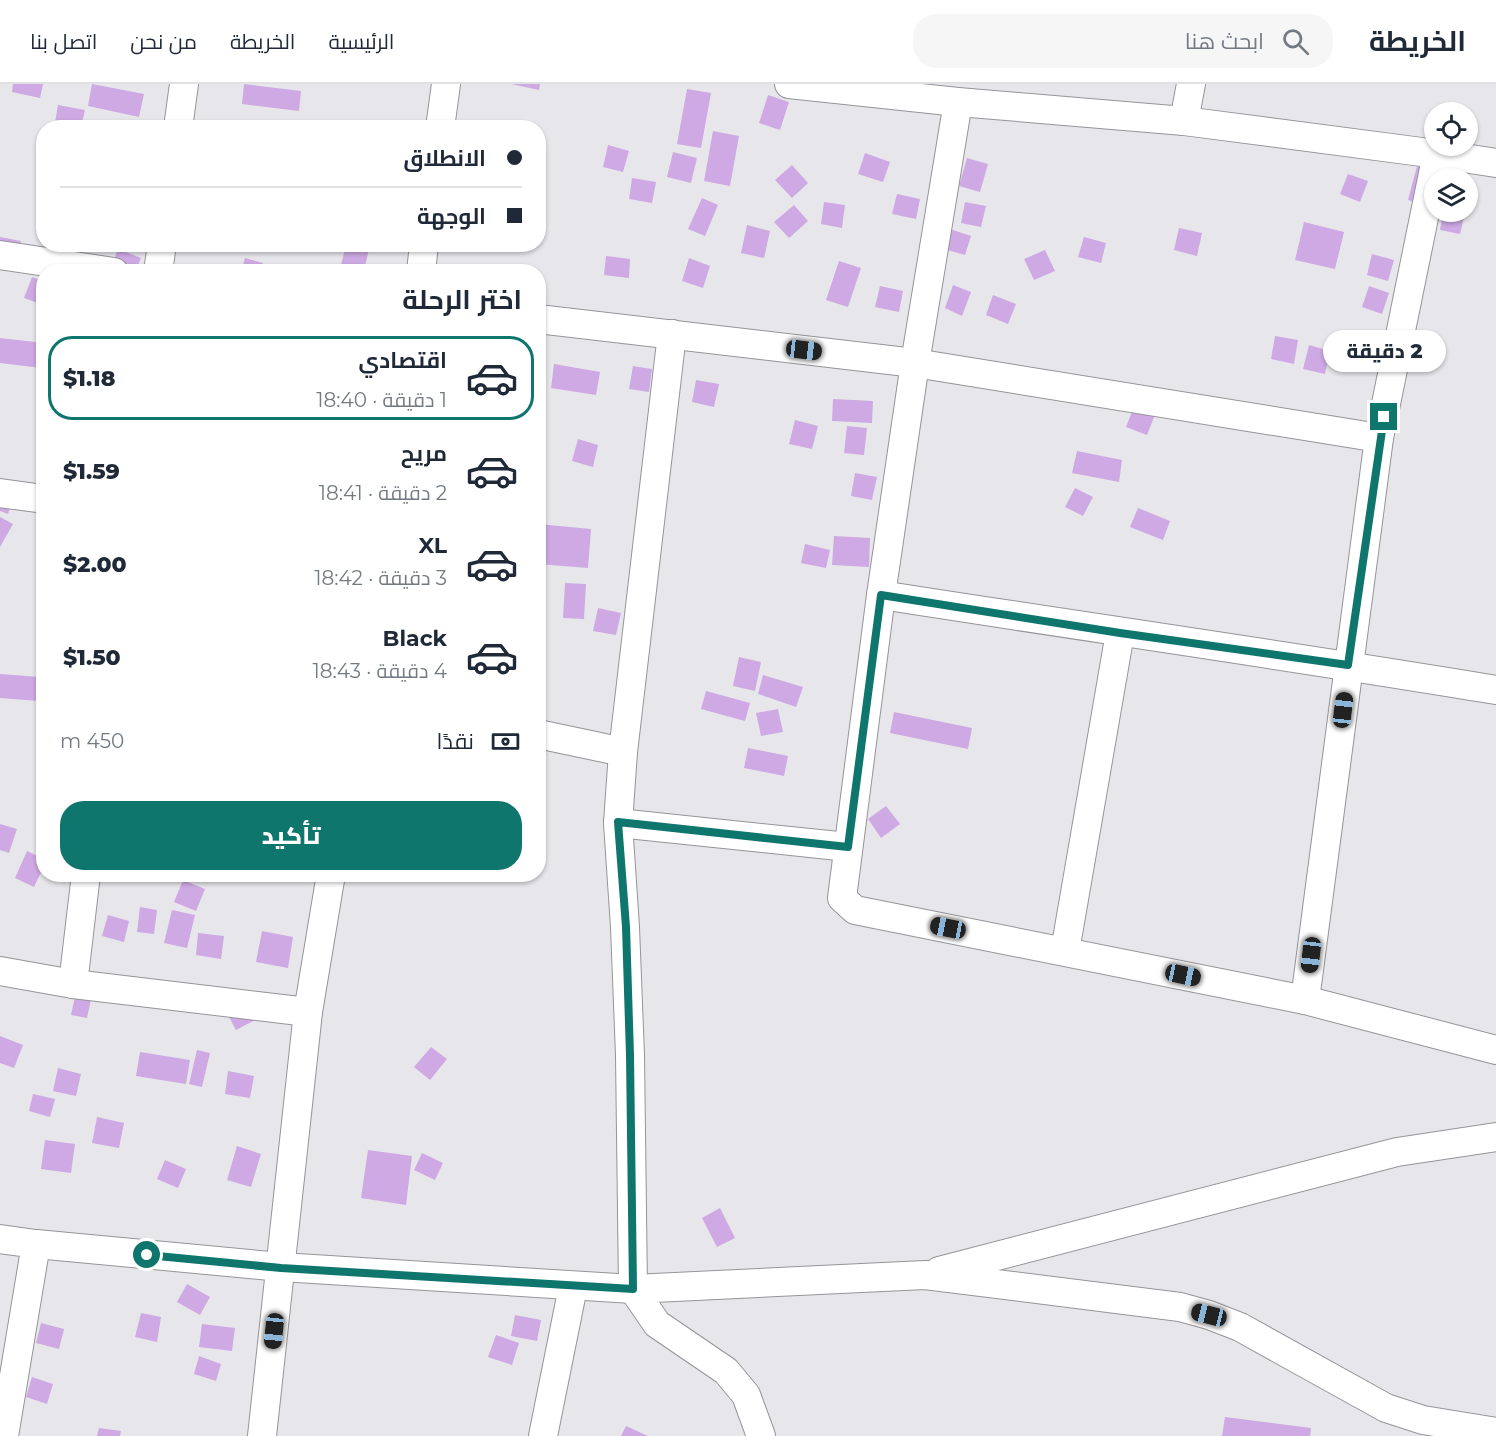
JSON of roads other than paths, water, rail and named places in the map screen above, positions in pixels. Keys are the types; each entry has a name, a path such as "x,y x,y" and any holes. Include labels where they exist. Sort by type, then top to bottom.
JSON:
{"street":[{"path":"179,120 184,84"},
{"path":"441,120 446,84"},
{"path":"789,84 958,102 1184,121 1424,152"},
{"path":"1184,121 1191,84"},
{"path":"958,102 915,363 881,595 842,898 855,910 1305,1000 1496,1050"},
{"path":"1305,1000 1379,438 1437,156"},
{"path":"1450,156 1496,163"},
{"path":"0,255 60,264"},
{"path":"546,320 915,363 1379,438"},
{"path":"672,334 623,752 618,822 626,927 633,1289 657,1324 726,1371 746,1395 761,1436"},
{"path":"0,493 36,498"},
{"path":"881,595 1120,633 1348,665 1496,690"},
{"path":"1065,951 1120,633"},
{"path":"546,736 623,752"},
{"path":"618,822 848,847"},
{"path":"73,984 85,882"},
{"path":"262,1436 308,1012 330,882"},
{"path":"0,971 73,984 308,1012"},
{"path":"925,1275 1397,1152 1496,1137"},
{"path":"0,1239 281,1268 573,1287 633,1289 925,1275 1180,1307 1240,1327 1386,1408 1423,1420 1496,1432"},
{"path":"4,1436 36,1244"},
{"path":"543,1436 573,1287"}]}
